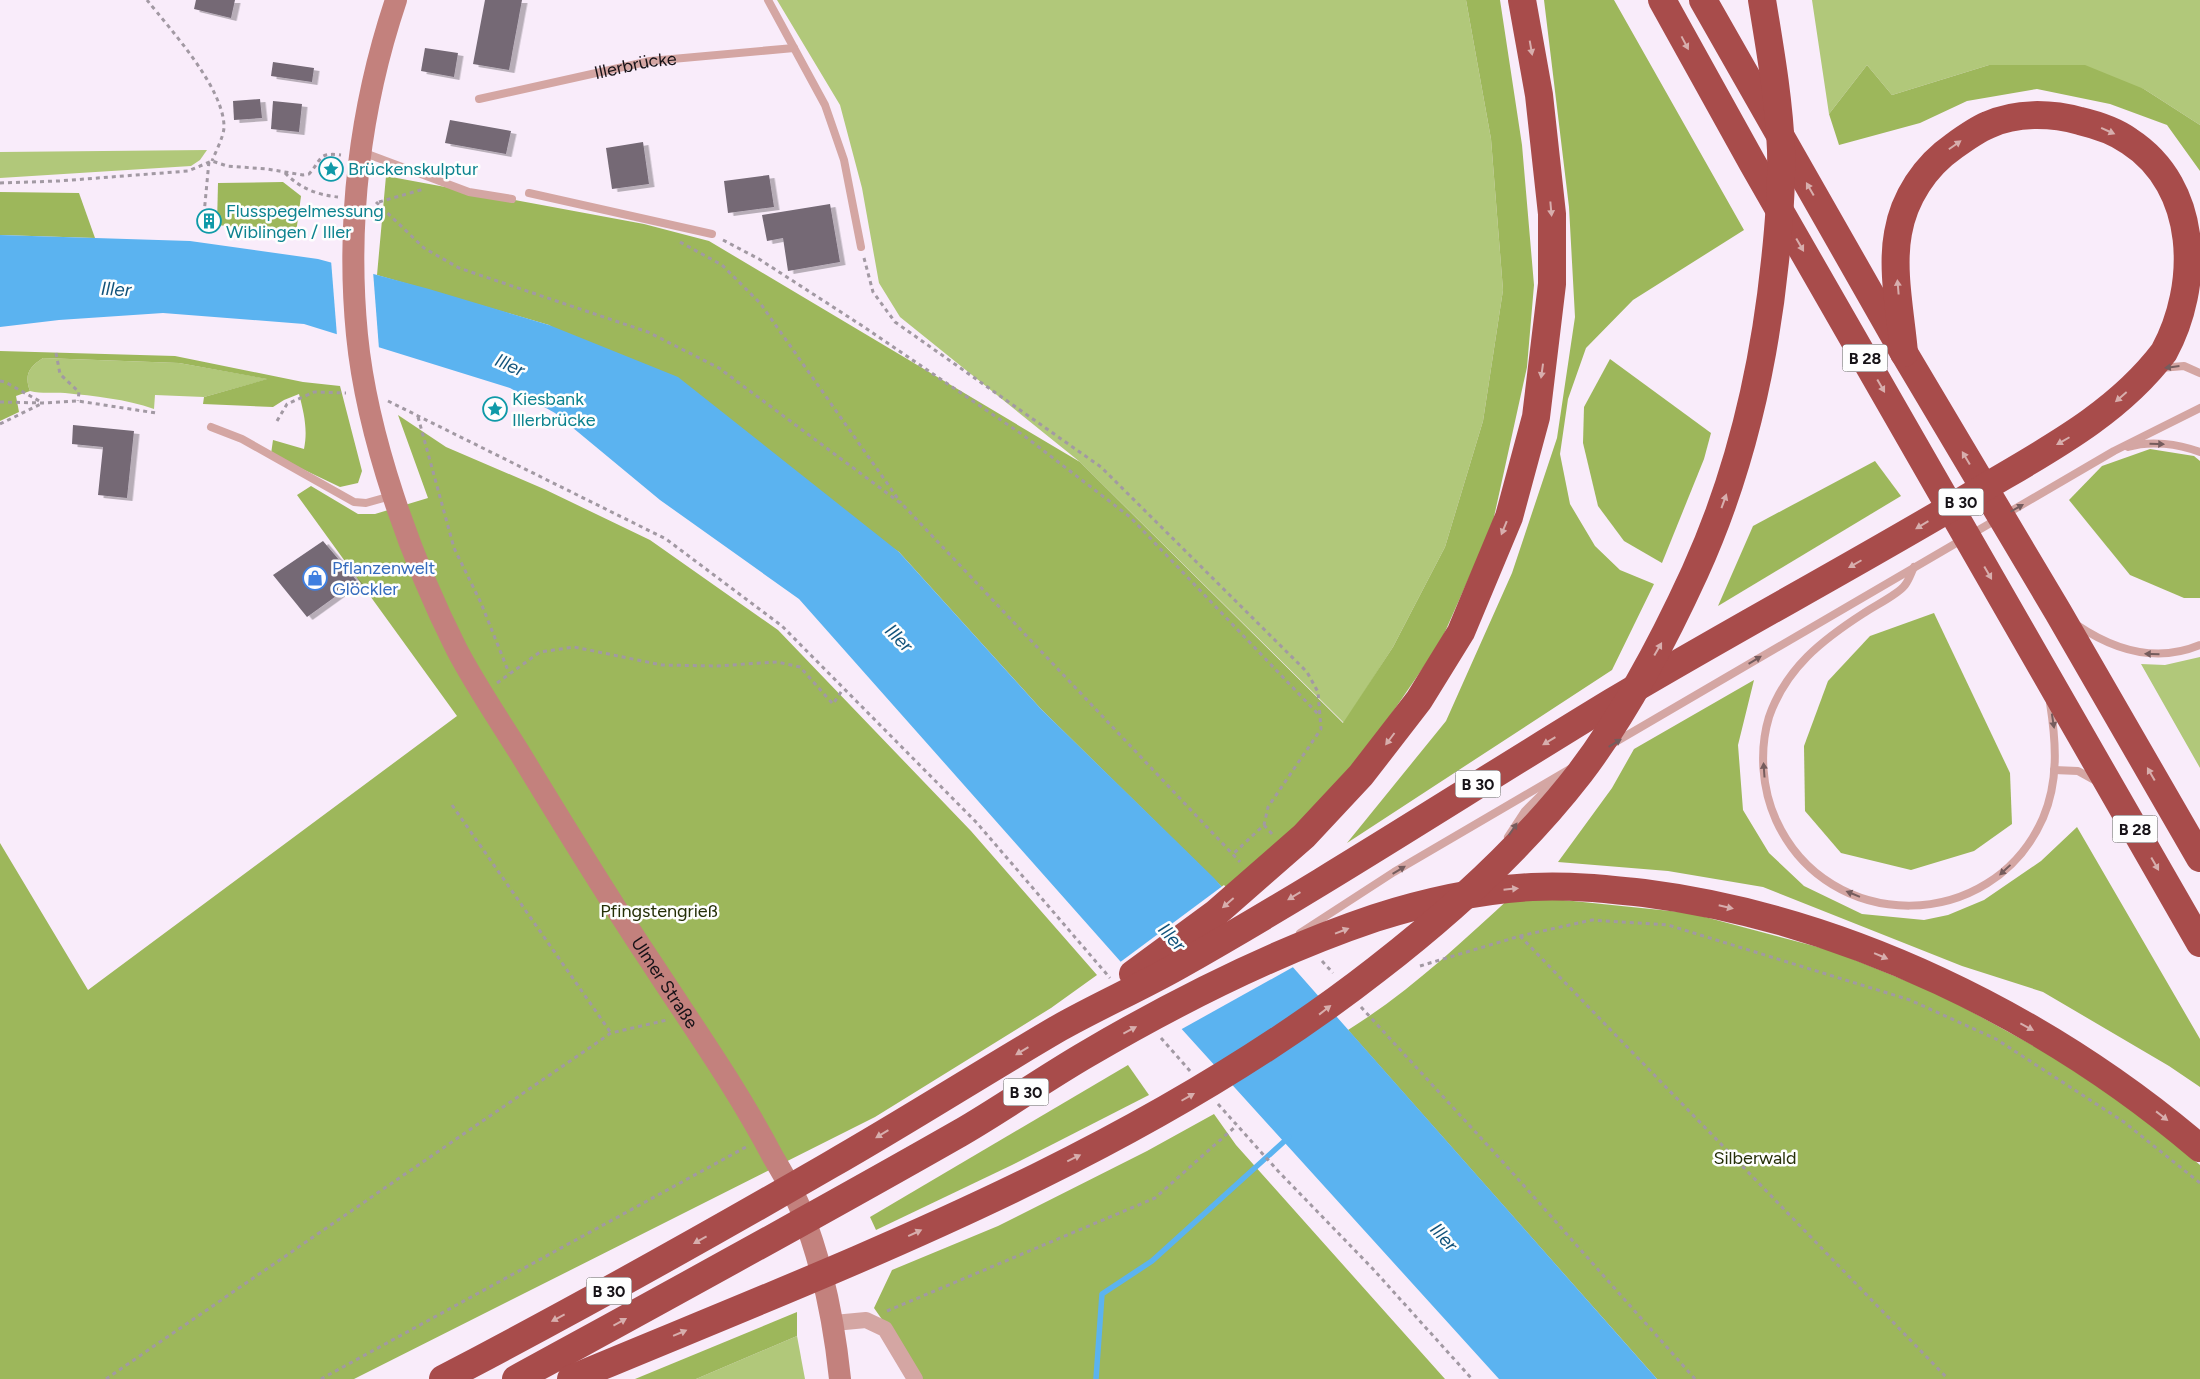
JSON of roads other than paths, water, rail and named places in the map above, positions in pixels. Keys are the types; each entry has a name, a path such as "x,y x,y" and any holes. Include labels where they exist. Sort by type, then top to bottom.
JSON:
{"highway":[{"path":"1064,1026 1216,913 1304,836 1361,775 1388,741 1419,700 1461,632 1509,517 1522,472 1536,416 1552,284 1552,214 1539,95 1522,0"},
{"name":"B 28","path":"1662,0 2200,943"},
{"name":"B 28","path":"1703,0 1904,353 2058,612 2200,858"},
{"path":"570,1379 870,1253 1031,1179 1146,1122 1217,1080 1318,1015 1431,927 1496,868 1580,772 1618,718 1668,632 1711,538 1733,476 1763,358 1779,223 1781,150 1774,81 1762,0"},
{"path":"1904,353 1895,254 1898,226 1922,174 1942,154 1992,122 2040,115 2067,118 2098,126 2127,139 2147,155 2170,180 2183,205 2193,233 2196,258 2193,287 2188,307 2178,330 2164,352 2144,374"},
{"name":"B 30","path":"443,1379 607,1292 832,1164 1064,1026 1177,966 1620,697 1897,540 2070,438 2100,415 2144,374"},
{"path":"1247,967 1377,917 1449,896 1533,887 1575,887 1678,898 1781,921 1856,946 1944,983 2034,1031 2104,1073 2163,1116 2200,1148"},
{"name":"B 30","path":"516,1379 758,1248 965,1130 1087,1054 1247,967"}],"main road":[{"path":"351,153 396,0"},
{"name":"Ulmer Straße","path":"351,153 357,197 353,279 357,336 355,386 377,403 393,496 423,576 458,652 483,694 608,897 748,1110 764,1138 800,1208 834,1323 840,1379"}],"street":[{"path":"834,1323 866,1320 885,1329 915,1379"}],"lane":[{"path":"768,0 825,104 844,160 861,247"},
{"name":"Illerbrücke","path":"479,100 650,61 794,48"},
{"path":"351,153 469,192 512,199"},
{"path":"529,194 712,234"},
{"path":"2190,368 2200,362"},
{"path":"2144,374 2173,366 2190,368 2200,373"},
{"path":"2114,450 2200,408"},
{"path":"211,427 242,440 354,502 366,503 393,496"},
{"path":"2114,450 2155,444 2174,445 2200,452"},
{"name":"B 30","path":"1295,936 1573,767 2042,494 2114,450"},
{"path":"1914,567 1904,586 1834,633 1809,654 1792,673 1779,694 1766,730 1763,758 1768,798 1786,840 1814,872 1852,894 1888,904 1908,905 1930,905 1952,900 1994,879 2019,856 2042,818 2054,770 2056,737 2045,673"},
{"path":"2058,612 2093,635 2123,649 2146,654 2167,654 2200,645"},
{"path":"1502,845 1525,811 1542,793 1573,767"},
{"path":"2054,770 2078,771 2114,793"},
{"name":"B 30","path":"1247,967 1287,942"}],"water":[{"name":"Iller","path":"0,235 190,241 318,259 429,289 549,325 678,377 899,552 1041,709 1214,878 1657,1379 1499,1379 1120,961 799,599 660,500 555,413 510,388 304,324 163,313 59,320 0,327"}],"waterway":[{"path":"1096,1379 1102,1294 1152,1261 1289,1137"}],"place":[{"name":"Brückenskulptur","path":"331,169"},
{"name":"Flusspegelmessung Wiblingen / Iller","path":"209,221"},
{"name":"Kiesbank Illerbrücke","path":"495,409"},
{"name":"Pflanzenwelt Glöckler","path":"315,578"}],"park label":[{"name":"Pfingstengrieß","path":"659,911"},
{"name":"Silberwald","path":"1755,1158"}]}
